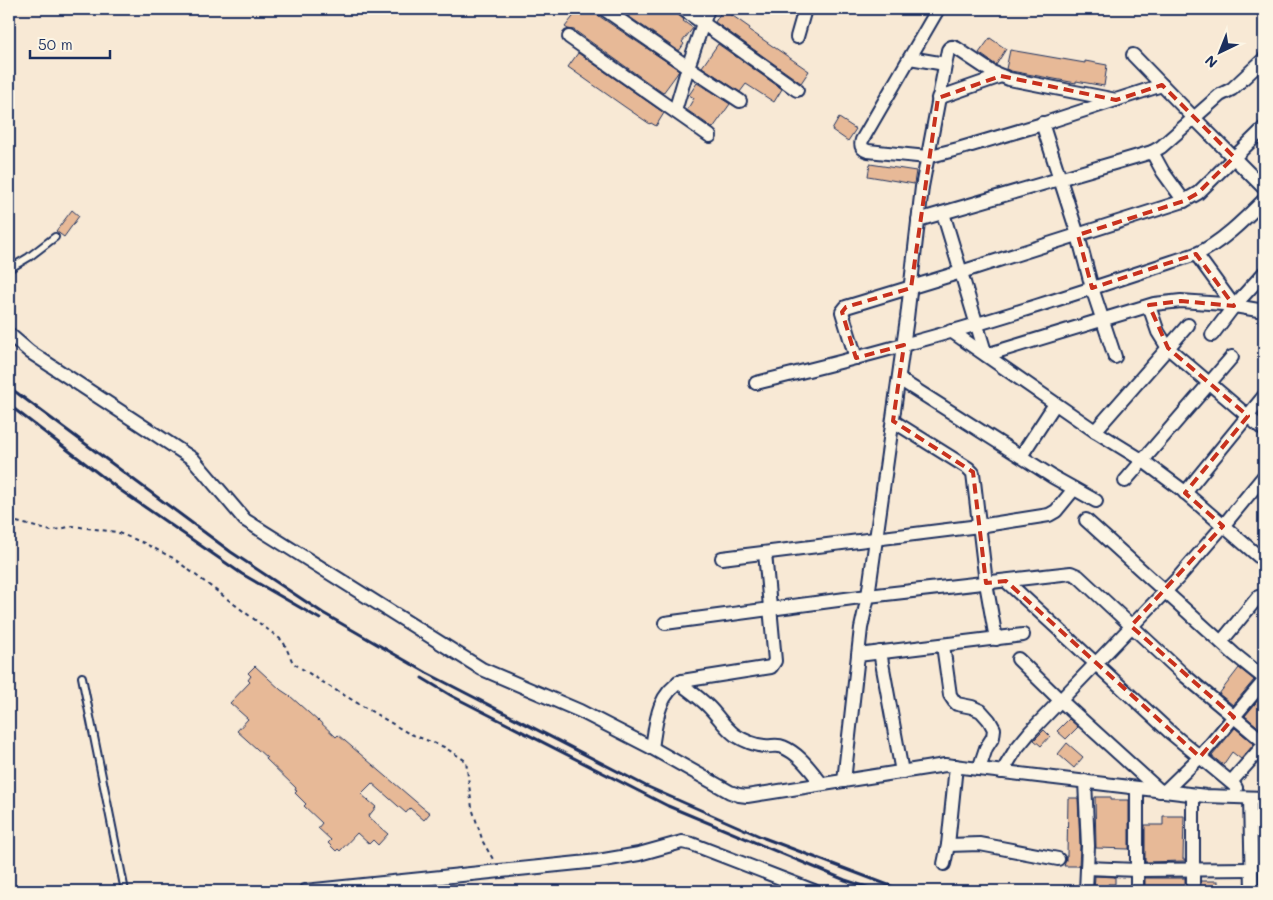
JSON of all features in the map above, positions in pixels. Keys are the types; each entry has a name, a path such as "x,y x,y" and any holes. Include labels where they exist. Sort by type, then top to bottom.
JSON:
{"street":[{"path":"604,9 740,101"},
{"path":"683,9 797,90"},
{"path":"675,112 708,9"},
{"path":"797,37 805,9"},
{"path":"938,9 861,144 868,151 927,157 1042,124 1162,85"},
{"path":"569,36 710,136"},
{"path":"844,781 861,628 868,596 904,345 918,220 927,157 948,50 953,47 1001,76 1116,100"},
{"path":"1133,55 1264,188"},
{"path":"910,58 945,64"},
{"path":"918,220 1152,152 1161,147 1220,95 1232,89 1264,59"},
{"path":"938,98 1001,76"},
{"path":"1042,124 1061,179 1092,288 1115,357"},
{"path":"856,358 842,312 846,307 1184,201 1198,193 1264,128"},
{"path":"1152,152 1162,172 1184,201"},
{"path":"756,384 951,332 1196,254 1218,242 1264,200"},
{"path":"943,213 986,356"},
{"path":"1196,254 1234,306"},
{"path":"1212,335 1234,306 1264,273"},
{"path":"986,356 1149,306 1181,301 1223,304 1264,311"},
{"path":"1149,306 1158,332 1168,348 1264,430"},
{"path":"1095,431 1188,325"},
{"path":"951,332 1095,431 1142,460 1264,559"},
{"path":"9,334 30,352 193,459 245,520 482,669 580,711 738,795 747,796 945,765 1193,795 1264,798"},
{"path":"1125,480 1232,357"},
{"path":"899,379 1096,501"},
{"path":"1185,493 1264,396"},
{"path":"1021,456 1055,404"},
{"path":"893,421 973,473 986,583 996,639"},
{"path":"1002,772 1016,748 1165,591 1223,526 1264,476"},
{"path":"722,558 979,526 1049,515 1056,511 1074,488"},
{"path":"1086,520 1264,680 1200,758 1162,791"},
{"path":"652,748 656,717 661,703 673,685 690,679 771,667 775,661 765,553"},
{"path":"665,623 868,596 1071,573 1078,576 1184,674 1264,742 1263,746 1231,782"},
{"path":"1006,581 1170,733 1231,782 1245,797 1252,869 1252,891"},
{"path":"1221,642 1258,597"},
{"path":"858,655 1023,635"},
{"path":"942,645 950,695 958,704 981,711 994,729 993,737 986,748 979,769"},
{"path":"880,652 902,772"},
{"path":"1018,659 1060,700 1162,791"},
{"path":"678,682 709,707 735,735 756,745 766,747 782,746 795,754 822,784"},
{"path":"944,864 948,845 956,766"},
{"path":"1085,781 1088,846 1086,891"},
{"path":"1137,788 1137,891"},
{"path":"1193,795 1194,891"},
{"path":"305,891 411,886 500,871 598,862 687,842 814,891"},
{"path":"948,845 980,844 1058,859"},
{"path":"1087,868 1137,870 1252,869"}],"lane":[{"path":"9,269 30,257 55,237"},
{"path":"82,677 125,891"}],"path":[{"path":"9,520 51,531 72,526 116,532 144,543 173,558 283,642 293,663 408,733 444,747 466,761 472,808 483,842 500,871"}],"highlighted area":[{"path":"1001,76 1116,100 1162,85 1234,157 1198,193 1184,201 1078,235 1092,288 1196,254 1234,306 1181,301 1149,305 1168,348 1248,416 1185,493 1223,526 1131,626 1234,717 1200,757 1006,581 986,583 973,472 893,421 904,345 856,358 842,312 846,307 911,288 938,98"}],"building":[{"path":"579,9 596,9 599,16 679,70 663,93 574,30 565,27"},
{"path":"618,9 675,9 683,21 693,28 682,42 684,44 679,51"},
{"path":"723,9 750,28 749,30 809,71 801,83 715,22"},
{"path":"990,38 1006,49 996,65 979,53"},
{"path":"718,44 782,89 774,102 746,84 740,92 702,67"},
{"path":"1010,50 1107,65 1104,86 1011,71 1006,69"},
{"path":"578,53 664,113 656,126 650,124 568,67"},
{"path":"697,83 730,104 713,128 687,110 694,98 689,95"},
{"path":"839,118 856,129 848,141 832,130"},
{"path":"870,164 916,171 914,184 868,176"},
{"path":"72,210 79,216 64,237 56,231"},
{"path":"255,666 336,737 338,735 430,813 424,820 410,808 406,813 372,783 361,794 376,807 368,817 388,834 378,845 373,840 369,844 357,833 340,851 338,849 336,851 328,843 331,840 318,828 322,823 304,806 306,804 295,793 297,791 295,790 296,788 237,731 248,719 230,703 250,682 248,680 251,676 248,673"},
{"path":"1239,668 1254,680 1233,705 1219,694"},
{"path":"1264,693 1264,732 1245,716"},
{"path":"1069,719 1078,727 1066,739 1057,731"},
{"path":"1235,728 1254,744 1241,759 1232,752 1223,765 1212,756"},
{"path":"1044,730 1050,736 1041,746 1034,740"},
{"path":"1067,743 1083,757 1074,768 1058,754"},
{"path":"1095,797 1111,797 1111,800 1129,800 1129,849 1096,848"},
{"path":"1068,798 1078,798 1079,866 1064,866 1067,856"},
{"path":"1163,816 1184,816 1183,859 1185,861 1145,862 1145,825 1163,825"},
{"path":"1259,854 1264,854 1264,891 1260,891"},
{"path":"1095,876 1115,877 1115,884 1108,884 1108,891 1094,891"},
{"path":"1145,878 1185,878 1185,891 1145,891"},
{"path":"1201,881 1218,881 1218,891 1201,891"}],"railway":[{"path":"9,387 231,552 323,613 427,673 646,786 764,838 904,891"},
{"path":"9,405 120,490 242,574 320,619"},
{"path":"422,678 452,696 668,806 845,880 879,891"}]}
